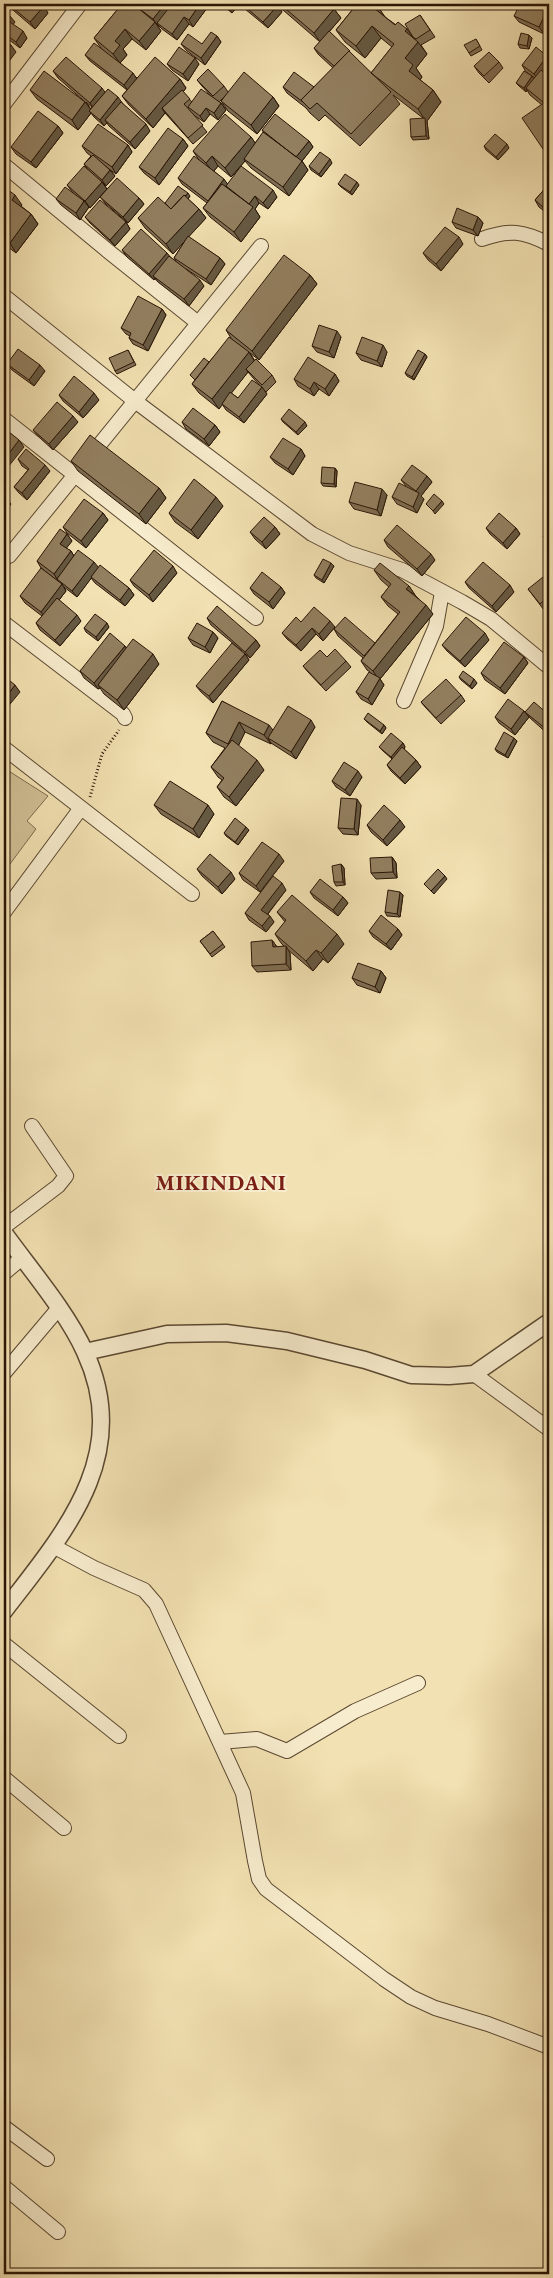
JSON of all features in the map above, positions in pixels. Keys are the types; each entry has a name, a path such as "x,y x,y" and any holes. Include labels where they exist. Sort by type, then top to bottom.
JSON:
{"street":[{"path":"4,104 80,4"},
{"path":"4,165 108,252 198,323"},
{"path":"482,239 510,231 523,233 549,244"},
{"path":"5,557 74,476 261,246"},
{"path":"4,296 135,401 312,534 349,553 402,570 492,619 549,667"},
{"path":"4,419 256,618"},
{"path":"404,700 436,626 442,592"},
{"path":"4,623 124,714 125,718"},
{"path":"4,748 192,894"},
{"path":"4,912 81,808"},
{"path":"4,1227 58,1186 66,1176 32,1126"},
{"path":"4,1233 58,1309 85,1352 95,1381 99,1403 100,1444 91,1478 80,1503 53,1546 4,1611"},
{"path":"4,1273 22,1258"},
{"path":"4,1373 58,1309"},
{"path":"85,1352 167,1334 226,1333 287,1341 411,1374 428,1376 474,1374 549,1322"},
{"path":"474,1374 549,1429"},
{"path":"53,1546 149,1595 156,1604 171,1642 243,1793 259,1879 266,1889 411,1998 434,2008 488,2024 549,2047"},
{"path":"4,1644 119,1736"},
{"path":"220,1742 257,1739 287,1751 355,1711 418,1683"},
{"path":"4,1778 64,1828"},
{"path":"4,2127 47,2159"},
{"path":"4,2187 58,2232"}],"path":[{"path":"81,808 91,796 102,754 125,718"}],"shaded area":[{"path":"4,768 48,796 27,821 36,829 4,872"}],"building":[{"path":"8,4 41,4 44,6 30,22"},
{"path":"122,4 133,4 155,22 139,41 125,29 115,41 120,45 113,54 94,38"},
{"path":"133,4 165,4 153,19"},
{"path":"172,4 200,4 189,20 184,17 172,34 157,23"},
{"path":"242,4 276,4 278,5 263,22"},
{"path":"280,4 329,4 334,9 314,33"},
{"path":"357,4 377,5 374,8 395,25 398,22 418,42 405,58 413,65 409,71 433,90 418,109 371,73 394,44 372,26 356,46 336,30"},
{"path":"520,4 549,4 539,27 514,16"},
{"path":"4,11 10,16 7,20 23,31 16,42 4,33"},
{"path":"420,15 430,30 416,39 405,24"},
{"path":"329,31 350,51 334,66 314,48"},
{"path":"211,32 217,36 201,58 181,44 188,34 202,44"},
{"path":"521,33 529,35 527,46 518,44"},
{"path":"476,39 480,46 469,53 464,45"},
{"path":"4,40 11,45 4,55"},
{"path":"94,43 133,73 124,85 85,55"},
{"path":"179,47 195,58 183,74 167,64"},
{"path":"536,47 547,56 534,74 522,65"},
{"path":"349,51 391,92 351,134 317,103 310,109 301,100"},
{"path":"489,52 499,62 484,76 474,66"},
{"path":"66,57 102,88 90,103 53,71"},
{"path":"155,57 180,79 146,119 122,96"},
{"path":"208,69 224,86 213,96 197,80"},
{"path":"541,70 549,78 549,95 543,102 526,88"},
{"path":"44,71 85,102 72,120 30,90"},
{"path":"524,71 532,76 524,88 516,83"},
{"path":"244,72 273,97 251,125 221,101"},
{"path":"294,72 314,87 301,100 303,102 283,87"},
{"path":"108,89 118,97 100,120 89,111"},
{"path":"201,89 221,103 214,113 206,108 200,116 188,107"},
{"path":"182,90 190,99 184,104 203,125 188,138 162,108"},
{"path":"548,100 549,145 543,149 522,118"},
{"path":"121,102 146,124 130,142 105,120"},
{"path":"38,111 58,126 31,162 11,147"},
{"path":"225,114 251,137 225,168 212,156 206,163 193,151"},
{"path":"275,114 309,141 296,157 262,130"},
{"path":"425,118 426,136 411,137 410,119"},
{"path":"98,124 128,145 112,167 82,146"},
{"path":"168,128 183,139 155,178 139,167"},
{"path":"263,132 302,161 283,187 244,159"},
{"path":"495,134 507,144 496,157 484,146"},
{"path":"320,152 330,159 319,174 309,166"},
{"path":"93,155 110,170 102,180 84,164"},
{"path":"194,156 224,179 208,201 178,178"},
{"path":"84,166 102,182 85,201 67,185"},
{"path":"241,166 273,190 263,203 255,196 249,204 226,186"},
{"path":"345,174 357,182 350,192 338,184"},
{"path":"117,178 139,198 123,217 100,197"},
{"path":"222,184 253,207 234,232 203,208"},
{"path":"549,184 549,202 543,207 535,200"},
{"path":"178,186 188,193 171,209 165,203"},
{"path":"4,187 15,195 12,200 31,214 10,243 4,239"},
{"path":"65,187 84,201 76,213 56,199"},
{"path":"184,195 199,209 166,244 138,218 158,197 171,209"},
{"path":"100,200 126,222 110,240 85,217"},
{"path":"457,208 478,217 473,230 452,222"},
{"path":"445,227 459,237 436,264 423,253"},
{"path":"141,229 167,253 149,274 122,250"},
{"path":"188,236 220,258 206,279 174,258"},
{"path":"284,255 310,275 252,351 226,330"},
{"path":"169,256 200,280 184,299 153,276"},
{"path":"138,296 162,309 143,345 129,338 131,333 121,328"},
{"path":"319,325 337,331 329,352 312,346"},
{"path":"229,337 249,352 212,399 192,384"},
{"path":"362,337 383,345 377,361 356,353"},
{"path":"18,349 40,365 29,380 7,364"},
{"path":"128,350 134,362 115,371 109,358"},
{"path":"418,350 425,354 412,377 405,373"},
{"path":"308,357 335,374 325,389 314,382 310,389 294,379"},
{"path":"204,358 209,362 195,380 190,375"},
{"path":"256,359 272,375 262,385 246,369"},
{"path":"74,376 94,393 79,412 59,395"},
{"path":"252,380 262,387 239,417 222,404 230,392 238,398"},
{"path":"57,402 73,416 49,444 33,430"},
{"path":"193,408 215,425 204,439 182,422"},
{"path":"289,409 305,422 296,432 281,419"},
{"path":"4,428 19,440 4,460"},
{"path":"90,435 159,488 139,514 71,461"},
{"path":"283,438 301,449 288,469 270,457"},
{"path":"26,449 45,465 22,493 14,487 29,469 18,459"},
{"path":"412,465 427,476 416,491 401,480"},
{"path":"322,467 335,468 334,484 321,483"},
{"path":"194,479 216,497 191,530 169,513"},
{"path":"355,482 382,489 377,510 349,502"},
{"path":"399,483 419,493 413,507 392,497"},
{"path":"434,494 442,501 433,511 426,504"},
{"path":"84,499 103,513 81,541 63,527"},
{"path":"499,513 516,528 503,543 486,528"},
{"path":"264,517 275,527 262,542 250,532"},
{"path":"397,525 431,554 417,569 384,540"},
{"path":"549,526 549,540 543,537"},
{"path":"60,529 67,534 60,544 71,551 54,574 37,561"},
{"path":"78,550 94,562 72,591 57,579"},
{"path":"154,550 173,566 149,595 130,580"},
{"path":"323,559 331,563 322,580 314,575"},
{"path":"483,562 510,585 492,606 465,582"},
{"path":"380,563 409,586 406,589 426,605 373,671 361,661 400,612 381,597 391,584 374,570"},
{"path":"100,565 129,588 120,600 91,577"},
{"path":"41,568 62,584 41,612 20,596"},
{"path":"262,572 281,587 269,602 250,588"},
{"path":"543,577 549,585 549,596 540,604 528,589"},
{"path":"57,598 77,615 55,640 36,623"},
{"path":"217,606 256,640 245,652 207,618"},
{"path":"314,607 330,621 319,634 312,628 296,645 282,633 296,617 301,622"},
{"path":"95,614 107,623 96,637 84,628"},
{"path":"345,617 375,643 364,656 334,629"},
{"path":"466,617 485,633 460,661 442,645"},
{"path":"197,623 213,632 205,647 188,638"},
{"path":"110,633 125,646 94,683 80,671"},
{"path":"133,639 153,654 117,700 98,685"},
{"path":"504,642 524,657 500,688 481,673"},
{"path":"232,643 245,654 209,696 196,686"},
{"path":"335,649 346,661 321,685 303,666 320,650 327,657"},
{"path":"463,671 474,679 470,686 459,677"},
{"path":"369,672 380,678 368,699 356,692"},
{"path":"4,676 15,685 4,700"},
{"path":"446,679 461,695 436,718 421,702"},
{"path":"508,699 524,711 511,729 495,717"},
{"path":"222,701 269,725 264,735 239,722 228,744 206,733"},
{"path":"534,702 549,715 549,725 546,729 525,712"},
{"path":"288,706 311,720 291,752 268,738"},
{"path":"368,713 384,725 380,731 364,719"},
{"path":"504,732 514,738 505,755 495,749"},
{"path":"391,733 403,743 391,757 379,747"},
{"path":"232,740 257,760 229,797 217,787 224,778 211,767"},
{"path":"402,747 416,760 400,778 387,765"},
{"path":"344,762 358,771 345,790 332,781"},
{"path":"170,781 208,805 193,829 154,805"},
{"path":"341,798 357,799 354,829 338,828"},
{"path":"384,805 400,820 383,840 367,825"},
{"path":"235,818 246,827 235,842 224,833"},
{"path":"262,842 279,854 256,886 239,873"},
{"path":"210,854 231,872 218,887 197,869"},
{"path":"392,857 393,872 371,873 370,858"},
{"path":"341,864 343,882 334,882 332,866"},
{"path":"438,869 445,876 431,891 424,884"},
{"path":"273,876 282,883 261,910 270,916 262,926 245,913"},
{"path":"320,879 343,897 333,910 310,892"},
{"path":"388,890 400,892 397,914 385,912"},
{"path":"292,895 337,934 321,953 316,950 306,961 275,934 286,920 277,912"},
{"path":"381,915 398,929 386,944 369,931"},
{"path":"213,931 223,944 210,954 200,941"},
{"path":"272,940 273,947 286,946 286,964 252,966 251,942"},
{"path":"358,963 381,971 375,987 352,978"}],"district":[{"name":"MIKINDANI","path":"221,1183"}]}
